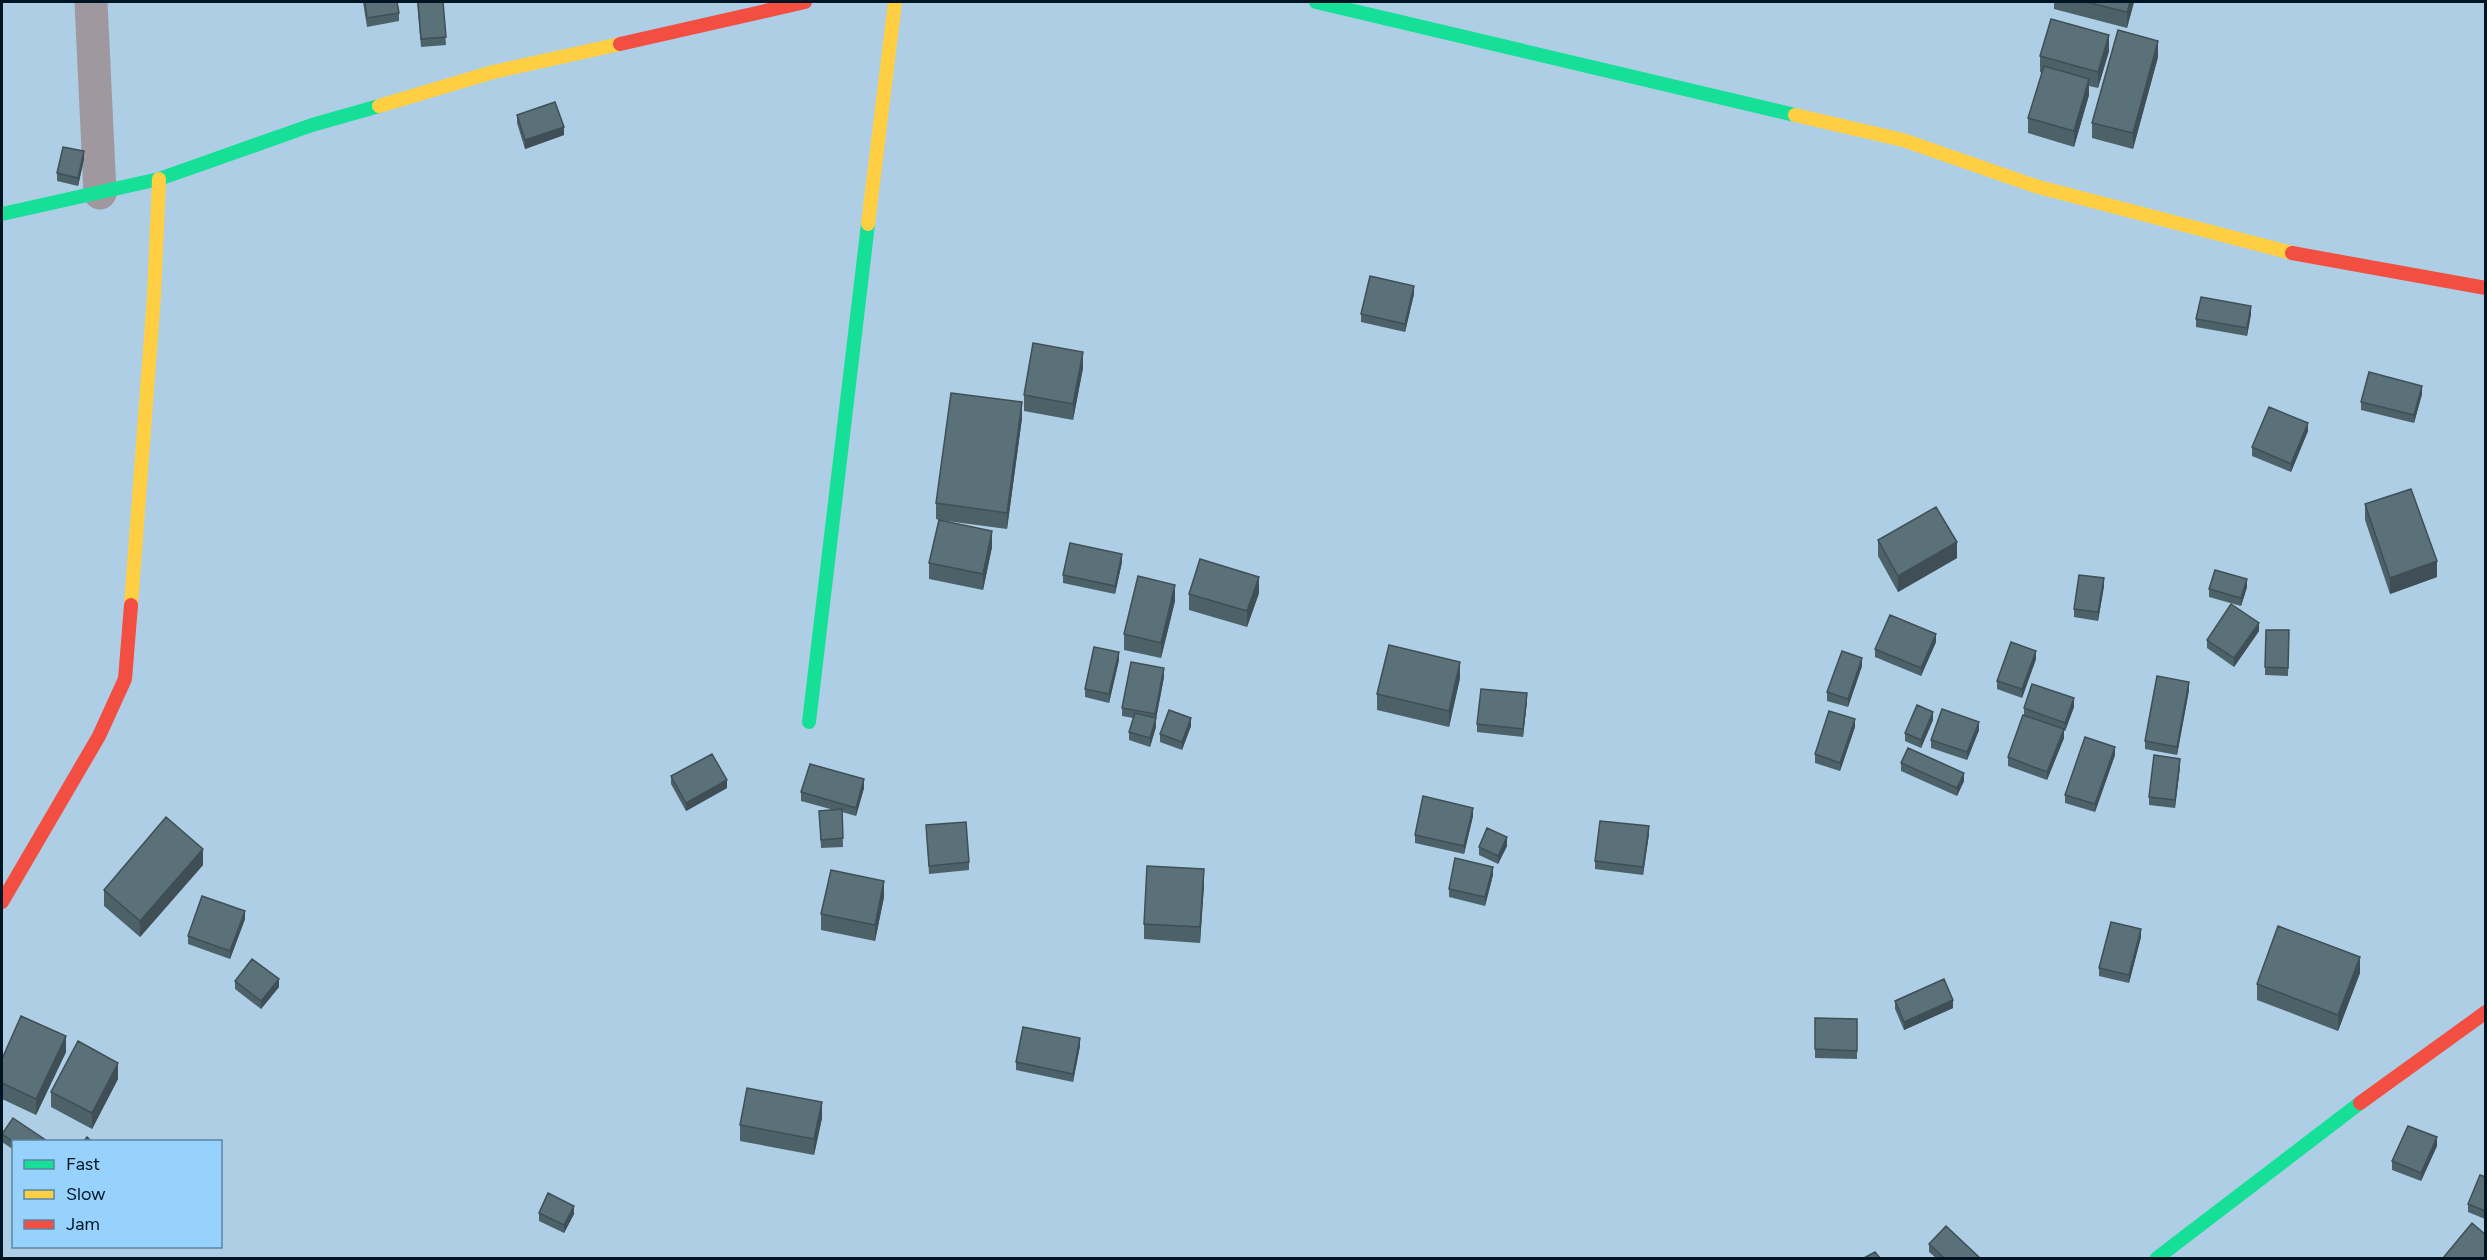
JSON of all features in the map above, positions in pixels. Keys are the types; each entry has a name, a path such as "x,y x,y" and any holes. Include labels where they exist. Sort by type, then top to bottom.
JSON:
{"street":[{"path":"91,2 100,193"},
{"path":"2,214 159,179 312,125 493,72 805,2"},
{"path":"809,722 895,2"},
{"path":"1316,2 1903,140 2035,186 2267,248 2486,288"},
{"path":"2,902 99,736 125,679 154,296 159,179"},
{"path":"2157,1258 2331,1124 2486,1012"}],"building":[{"path":"365,2 397,2 399,13 367,18"},
{"path":"418,2 443,2 446,37 421,39"},
{"path":"2086,2 2130,2 2127,12"},
{"path":"2051,19 2109,35 2098,72 2040,56"},
{"path":"2118,30 2158,41 2133,133 2092,123"},
{"path":"2044,66 2089,79 2074,131 2028,118"},
{"path":"555,102 564,127 525,140 517,115"},
{"path":"63,147 84,151 78,178 57,173"},
{"path":"1370,276 1414,286 1405,324 1361,314"},
{"path":"2201,297 2251,306 2247,328 2196,319"},
{"path":"1033,343 1083,352 1073,404 1024,395"},
{"path":"2369,372 2422,386 2414,415 2361,402"},
{"path":"951,393 1022,402 1007,513 936,503"},
{"path":"2269,407 2308,423 2291,464 2252,447"},
{"path":"2411,489 2437,561 2390,578 2365,504"},
{"path":"1936,507 1957,542 1898,576 1878,540"},
{"path":"939,520 992,531 983,574 929,563"},
{"path":"1070,543 1122,554 1115,586 1063,575"},
{"path":"1200,559 1259,577 1247,611 1189,594"},
{"path":"2215,570 2247,579 2241,598 2209,589"},
{"path":"2079,575 2104,578 2098,612 2074,609"},
{"path":"1138,576 1175,585 1161,643 1124,634"},
{"path":"2231,604 2259,623 2234,658 2207,640"},
{"path":"1890,615 1936,634 1921,668 1875,649"},
{"path":"2266,630 2289,630 2288,668 2265,667"},
{"path":"2011,642 2036,651 2022,689 1997,681"},
{"path":"1389,645 1460,662 1449,711 1377,694"},
{"path":"1094,647 1119,652 1109,694 1085,689"},
{"path":"1842,651 1862,658 1848,699 1827,692"},
{"path":"1131,662 1164,668 1155,714 1122,708"},
{"path":"2157,676 2189,682 2177,747 2145,741"},
{"path":"2032,684 2074,698 2065,723 2024,708"},
{"path":"1481,689 1527,693 1523,729 1477,724"},
{"path":"1917,705 1933,712 1921,740 1905,733"},
{"path":"1942,709 1979,722 1967,752 1931,740"},
{"path":"1169,710 1191,718 1182,742 1160,734"},
{"path":"1829,711 1855,719 1840,763 1815,754"},
{"path":"1135,713 1156,718 1150,738 1129,732"},
{"path":"2023,715 2064,729 2047,772 2008,757"},
{"path":"2085,737 2115,747 2095,804 2065,795"},
{"path":"1908,748 1964,773 1957,788 1901,763"},
{"path":"712,754 727,780 686,803 671,776"},
{"path":"2154,755 2180,759 2175,800 2149,797"},
{"path":"810,764 864,779 856,808 801,792"},
{"path":"1423,796 1473,808 1464,846 1415,835"},
{"path":"842,809 843,838 821,840 819,811"},
{"path":"166,817 203,849 140,921 104,890"},
{"path":"1600,821 1649,826 1643,867 1595,861"},
{"path":"966,822 969,862 929,866 926,825"},
{"path":"1487,828 1507,837 1498,856 1479,847"},
{"path":"1455,858 1493,867 1485,897 1449,889"},
{"path":"1147,866 1204,869 1200,927 1144,924"},
{"path":"831,870 884,881 875,925 821,914"},
{"path":"202,896 245,911 230,951 188,936"},
{"path":"2111,922 2141,929 2129,975 2099,968"},
{"path":"2278,926 2360,957 2338,1015 2257,984"},
{"path":"252,959 279,979 261,1001 235,981"},
{"path":"1944,979 1953,1000 1904,1022 1895,1001"},
{"path":"21,1016 66,1036 36,1099 2,1083 2,1059"},
{"path":"1815,1018 1857,1019 1857,1051 1815,1049"},
{"path":"1023,1027 1080,1038 1073,1074 1016,1062"},
{"path":"78,1041 118,1063 92,1113 51,1092"},
{"path":"747,1088 822,1102 814,1139 740,1125"},
{"path":"13,1118 46,1140 12,1141 2,1134"},
{"path":"2408,1126 2437,1137 2421,1173 2392,1161"},
{"path":"2480,1175 2486,1177 2485,1211 2468,1204"},
{"path":"548,1193 574,1206 564,1225 539,1213"},
{"path":"2472,1223 2486,1235 2486,1258 2443,1258"},
{"path":"1946,1226 1980,1258 1944,1258 1929,1244"},
{"path":"1875,1252 1880,1258 1864,1258"}],"traffic: fast":[{"path":"1316,2 1795,115"},
{"path":"2,214 159,179 312,125 379,106"},
{"path":"809,722 868,224"},
{"path":"2157,1258 2360,1103"}],"traffic: slow":[{"path":"868,224 895,2"},
{"path":"379,106 493,72 620,44"},
{"path":"1795,115 1903,140 2035,186 2292,253"},
{"path":"131,605 154,296 159,179"}],"traffic: jam":[{"path":"620,44 805,2"},
{"path":"2292,253 2486,288"},
{"path":"2,902 99,736 125,679 131,605"},
{"path":"2360,1103 2486,1012"}]}
